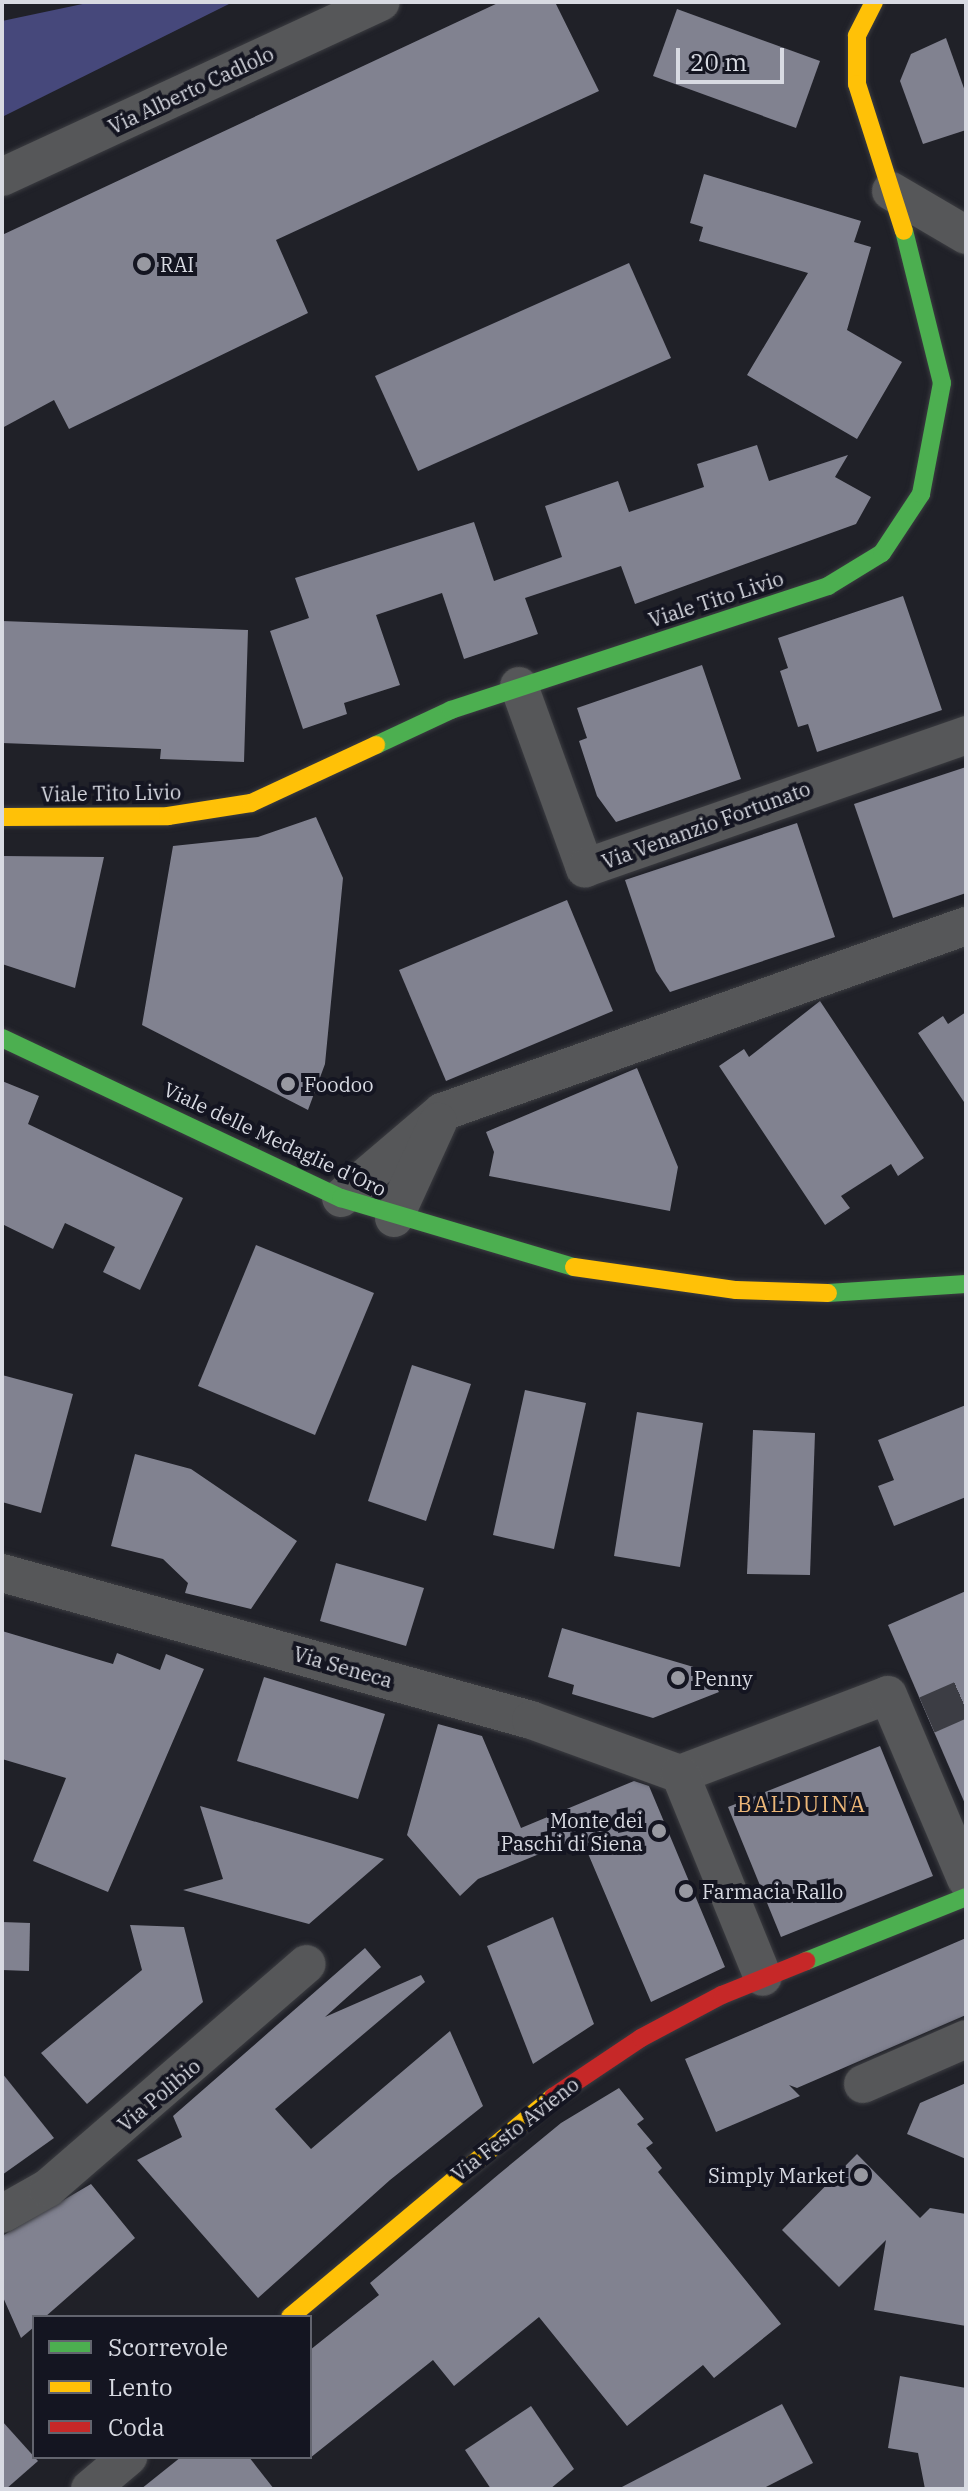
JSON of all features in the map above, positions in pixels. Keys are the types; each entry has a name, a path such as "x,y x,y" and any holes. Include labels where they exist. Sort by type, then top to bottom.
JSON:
{"street":[{"name":"Via Alberto Cadlolo","path":"2,177 380,2"},
{"name":"Viale Tito Livio","path":"2,817 168,816 251,803 422,722 519,686 828,586 867,565 897,537 927,477 942,383 936,338 853,59 860,25 874,2"},
{"path":"891,191 966,235"},
{"name":"Via Venanzio Fortunato","path":"519,686 585,868 966,735"},
{"path":"341,1198 442,1112 966,926"},
{"name":"Viale delle Medaglie d'Oro","path":"2,1038 341,1198 394,1218 534,1259 648,1282 822,1294 966,1284"},
{"path":"394,1218 442,1112"},
{"name":"Via Seneca","path":"2,1573 531,1720 680,1774"},
{"path":"763,1977 680,1774 888,1695 914,1720 966,1879"},
{"name":"Via Festo Avieno","path":"292,2315 543,2102 678,2015 763,1977 966,1897"},
{"name":"Via Polibio","path":"2,2214 48,2188 307,1964"},
{"path":"863,2084 966,2039"},
{"path":"90,2489 126,2459"}],"shaded area":[{"path":"92,2 233,2 2,117 2,21"}],"building":[{"path":"500,2 555,2 599,91 276,240 308,313 69,429 54,400 2,428 2,235"},
{"path":"677,9 820,61 796,128 653,76"},
{"path":"946,38 966,94 966,130 923,144 900,81 911,54"},
{"path":"704,174 861,221 854,242 871,247 847,330 902,362 857,439 747,375 808,273 699,241 703,227 690,223"},
{"path":"629,263 671,358 418,471 375,376"},
{"path":"757,445 769,481 848,455 835,477 871,497 856,524 635,604 621,566 525,598 538,634 464,659 442,593 376,615 400,685 344,703 347,714 303,729 270,631 309,618 295,578 474,522 494,581 562,557 545,506 618,481 629,512 704,487 697,464"},
{"path":"903,596 942,710 817,752 808,724 798,727 780,671 788,668 778,638"},
{"path":"2,621 248,630 244,762 160,759 161,749 2,743"},
{"path":"702,665 741,779 616,822 597,796 579,741 587,738 577,708"},
{"path":"966,767 966,893 893,918 854,804"},
{"path":"316,817 343,878 325,1064 308,1110 142,1025 173,846 258,837"},
{"path":"797,823 835,937 670,992 656,971 625,880"},
{"path":"2,856 104,857 75,988 2,964"},
{"path":"567,900 613,1011 446,1081 399,970"},
{"path":"820,1001 924,1158 898,1176 891,1164 841,1196 850,1208 825,1225 719,1066 744,1049 749,1057"},
{"path":"966,1012 966,1105 918,1033 943,1016 948,1024"},
{"path":"637,1068 678,1167 670,1211 489,1176 494,1152 486,1132"},
{"path":"2,1081 39,1096 28,1124 183,1198 140,1290 103,1272 115,1247 65,1223 53,1249 2,1224"},
{"path":"256,1245 374,1293 315,1435 198,1386"},
{"path":"412,1365 471,1384 426,1521 368,1501"},
{"path":"2,1375 73,1394 41,1513 2,1502"},
{"path":"525,1390 586,1403 554,1549 493,1535"},
{"path":"966,1405 966,1497 894,1526 878,1486 894,1480 878,1440"},
{"path":"637,1412 703,1423 680,1567 614,1556"},
{"path":"753,1430 815,1433 810,1575 747,1574"},
{"path":"135,1454 191,1469 297,1541 251,1609 185,1593 188,1583 163,1559 111,1546"},
{"path":"336,1563 424,1588 406,1646 320,1621"},
{"path":"966,1591 966,1806 888,1625"},
{"path":"562,1628 707,1671 719,1692 653,1718 572,1694 574,1685 548,1677"},
{"path":"2,1631 113,1664 117,1653 160,1670 166,1654 204,1669 108,1892 33,1861 66,1778 2,1759"},
{"path":"264,1677 385,1714 358,1799 237,1761"},
{"path":"438,1724 482,1736 521,1828 634,1781 649,1786 725,1967 651,2002 581,1837 478,1879 460,1896 407,1835"},
{"path":"880,1746 933,1876 781,1937 728,1807"},
{"path":"200,1806 384,1859 309,1924 183,1890 223,1879"},
{"path":"553,1917 594,2024 533,2064 487,1946"},
{"path":"2,1922 30,1923 29,1971 2,1970"},
{"path":"130,1925 184,1927 203,2002 87,2104 41,2053 142,1970"},
{"path":"966,1938 966,2015 797,2088 789,2085 800,2096 716,2132 685,2059"},
{"path":"365,1948 381,1967 325,2017 421,1975 425,1982 275,2109 311,2149 450,2031 483,2106 390,2180 258,2298 137,2160 182,2137 173,2116"},
{"path":"2,2073 54,2138 2,2175"},
{"path":"966,2083 966,2159 907,2134 920,2103"},
{"path":"619,2088 644,2119 637,2124 653,2143 646,2148 662,2168 658,2172 781,2324 714,2378 703,2365 627,2426 539,2317 454,2386 433,2360 312,2456 312,2348 379,2295 370,2283 561,2123"},
{"path":"857,2154 920,2218 930,2208 966,2214 966,2326 874,2310 886,2240 839,2287 782,2230"},
{"path":"91,2184 135,2238 47,2315 32,2315 32,2329 21,2338 2,2295 2,2236"},
{"path":"900,2376 966,2388 966,2489 925,2489 918,2453 888,2448"},
{"path":"782,2404 813,2463 762,2489 618,2489"},
{"path":"531,2406 574,2469 550,2489 491,2489 465,2450"},
{"path":"2,2421 32,2454 32,2459 38,2461 6,2489 2,2489"},
{"path":"178,2459 251,2459 274,2489 141,2489"}],"tunnel":[{"path":"927,1715 966,1698"}],"traffic: fast":[{"path":"376,745 451,710 828,586 882,553 921,494 942,383 904,231"},
{"path":"2,1038 341,1198 574,1267"},
{"path":"828,1293 966,1284"},
{"path":"806,1961 966,1897"}],"traffic: slow":[{"path":"874,2 857,36 857,84 904,231"},
{"path":"2,817 168,816 251,803 376,745"},
{"path":"574,1267 736,1290 828,1293"},
{"path":"292,2315 553,2097"}],"traffic: jam":[{"path":"553,2097 641,2038 722,1995 806,1961"}],"place":[{"name":"RAI","path":"144,264"},
{"name":"Foodoo","path":"288,1084"},
{"name":"Penny","path":"678,1678"},
{"name":"Monte dei Paschi di Siena","path":"659,1831"},
{"name":"Farmacia Rallo","path":"686,1891"},
{"name":"Simply Market","path":"861,2175"}],"district":[{"name":"BALDUINA","path":"802,1804"}]}
